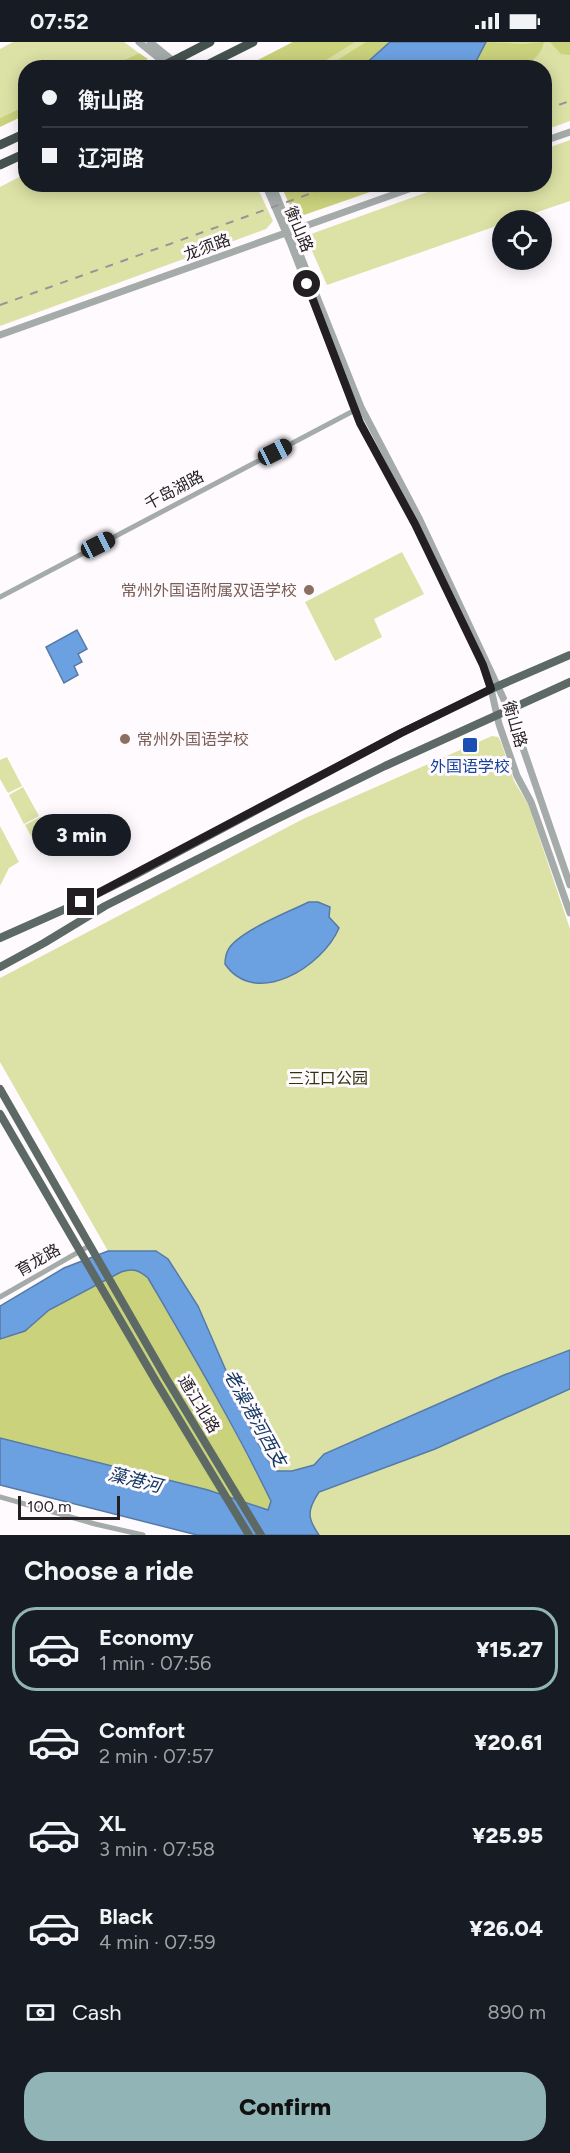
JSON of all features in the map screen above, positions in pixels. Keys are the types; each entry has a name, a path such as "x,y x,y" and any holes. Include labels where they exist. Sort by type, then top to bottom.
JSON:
{"highway":[{"path":"175,60 210,42"},
{"path":"217,60 253,42"},
{"path":"0,145 18,137"},
{"path":"0,165 18,157"}],"main road":[{"path":"0,938 135,875 401,733 570,655"},
{"path":"0,967 44,944 105,906 208,853 385,766 570,682"},
{"path":"0,1089 90,1248"},
{"path":"0,1114 82,1254"},
{"name":"通江北路","path":"90,1248 261,1535"},
{"name":"通江北路","path":"82,1254 249,1535"}],"street":[{"path":"139,42 161,60"},
{"path":"150,42 172,60"},
{"path":"552,138 570,132"},
{"name":"衡山路","path":"269,192 289,232"},
{"name":"衡山路","path":"275,192 358,409 419,518 495,688 509,710 570,885"},
{"name":"龙须路","path":"0,335 401,192"},
{"name":"千岛湖路","path":"0,597 358,409"},
{"name":"衡山路","path":"495,688 500,727 518,776 531,802 570,913"},
{"name":"育龙路","path":"0,1297 90,1248"},
{"path":"0,1497 143,1535"}],"green space":[{"path":"13,42 124,42 139,53 124,60 18,60 18,109 0,118 0,49"},
{"path":"293,42 570,42 570,121 552,127 552,60 259,60"},
{"path":"293,42 355,42 326,60 258,60"},
{"path":"366,42 390,42 370,60 338,60"},
{"path":"486,42 523,44 544,42 540,52 531,60 477,60"},
{"path":"550,42 570,42 570,55 561,54"},
{"path":"139,53 148,59 146,60 124,60"},
{"path":"18,109 18,118 0,127 0,118"},
{"path":"570,140 570,201 543,210 492,210 492,227 327,285 309,244 311,234 428,192 552,192 552,146"},
{"path":"18,178 18,192 259,192 273,221 266,229 0,326 0,187"},
{"path":"284,192 370,192 304,215 292,211"},
{"path":"402,552 424,594 374,619 382,637 335,661 305,602"},
{"name":"三江口公园","path":"492,736 498,737 501,742 514,781 528,804 570,929 570,1350 504,1375 324,1454 314,1465 292,1471 277,1471 256,1440 198,1306 156,1251 108,1251 0,1062 0,978 303,819"},
{"path":"7,757 22,786 8,793 0,779 0,760"},
{"path":"23,787 39,816 24,824 9,795"},
{"path":"40,817 55,846 41,854 25,825"},
{"path":"0,826 19,862 9,868 0,886"},
{"path":"130,1269 140,1271 148,1278 205,1375 271,1501 268,1510 208,1490 0,1438 0,1339 25,1331 49,1310"},
{"path":"570,1389 570,1535 319,1535 315,1529 310,1514 312,1504 319,1492 435,1449"}],"water":[{"path":"390,42 486,42 477,60 370,60"},
{"path":"77,630 87,649 78,654 82,662 74,666 78,675 64,683 46,647"},
{"path":"309,902 318,902 330,907 329,917 339,928 319,956 304,968 288,977 254,983 238,977 225,964 228,950 242,936"},
{"name":"藻港河","path":"108,1251 156,1251 168,1259 198,1306 256,1440 277,1471 292,1471 314,1465 324,1454 504,1375 570,1350 570,1389 435,1449 319,1492 312,1504 310,1514 312,1524 319,1535 197,1535 0,1485 0,1438 208,1490 268,1510 271,1501 242,1444 148,1278 142,1273 136,1270 121,1272 49,1310 25,1331 0,1339 0,1306 64,1268"}],"railway":[{"path":"552,107 570,101"},
{"path":"0,305 315,192"}],"place":[{"name":"常州外国语附属双语学校","path":"309,590"},
{"name":"常州外国语学校","path":"125,739"},
{"name":"外国语学校","path":"470,745"}],"route":[{"path":"81,902 401,733 491,689 483,665 415,524 360,423 307,284"}],"water label":[{"name":"老澡港河西支","path":"255,1418"}]}
